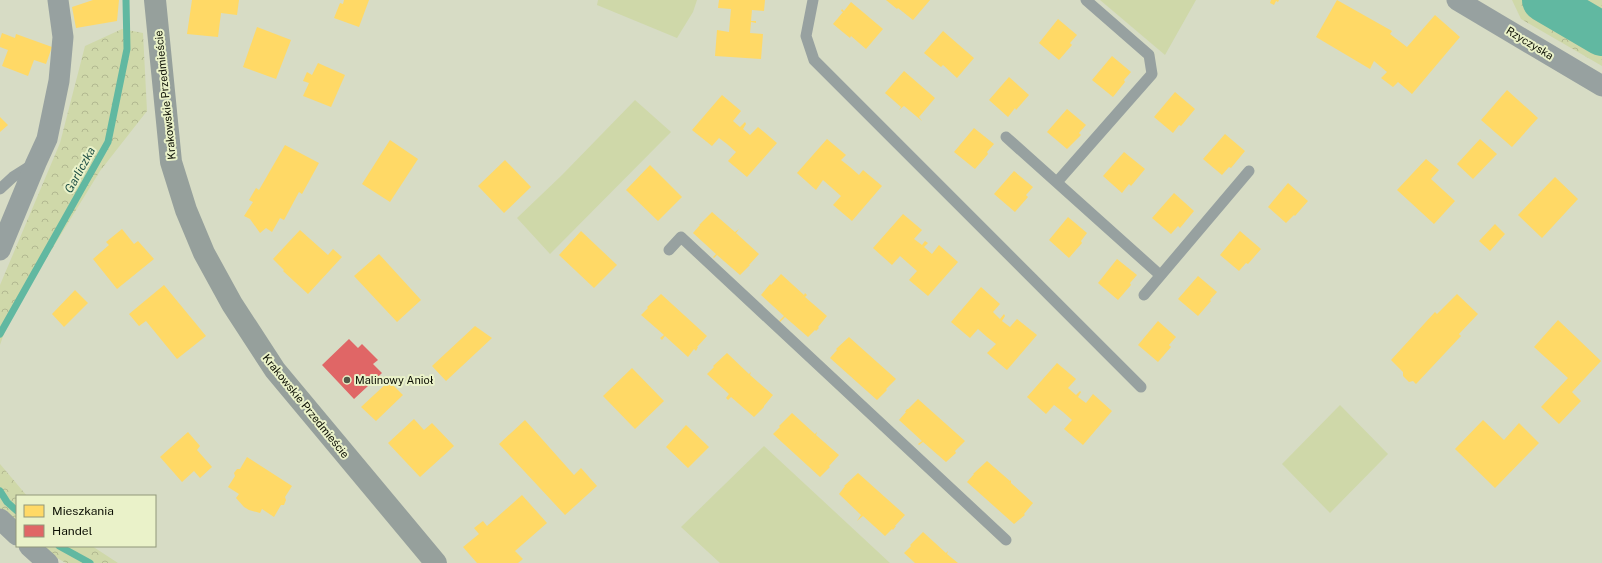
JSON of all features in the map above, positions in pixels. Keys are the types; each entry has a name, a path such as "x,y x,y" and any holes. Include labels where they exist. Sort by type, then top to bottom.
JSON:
{"main road":[{"name":"Krakowskie Przedmieście","path":"155,0 171,162 186,210 204,253 232,304 275,370 436,563"}],"street":[{"path":"0,250 47,139 59,81 63,37 58,0"},
{"name":"Rzyczyska","path":"1457,0 1602,86"},
{"path":"0,519 16,534"},
{"path":"30,547 48,563"}],"lane":[{"path":"813,0 806,36 814,60 1141,387"},
{"path":"1057,182 1152,74 1149,55 1086,0"},
{"path":"1006,137 1160,275"},
{"path":"0,189 14,177 36,163"},
{"path":"1144,295 1249,171"},
{"path":"669,250 681,237 1006,540"}],"green space":[{"path":"598,0 697,0 693,12 677,38 597,5"},
{"path":"1100,0 1196,0 1165,55"},
{"path":"1512,0 1602,0 1602,66 1521,19"},
{"path":"122,29 143,33 147,111 100,171 9,319 0,345 0,285 60,143 85,46"},
{"path":"635,100 671,132 550,254 517,218 562,175"},
{"path":"1340,405 1388,454 1330,513 1282,464"},
{"path":"764,446 890,563 720,563 681,527"},
{"path":"0,464 26,495 16,495 16,525 0,508"},
{"path":"41,547 94,547 118,563 66,563 48,553"}],"building: Mieszkania":[{"path":"93,0 119,0 117,21 76,28 72,7"},
{"path":"192,0 239,0 237,15 221,13 218,37 187,34"},
{"path":"344,0 369,0 359,27 334,18 340,3 343,4"},
{"path":"719,0 765,0 764,11 752,10 751,21 756,21 756,23 751,22 750,33 763,34 761,59 715,56 717,30 729,32 731,9 718,8"},
{"path":"886,0 930,0 913,20"},
{"path":"1271,0 1279,0 1278,2 1276,1 1274,5 1270,3"},
{"path":"1337,0 1392,31 1390,34 1407,47 1435,15 1460,37 1412,94 1398,82 1393,87 1381,78 1387,72 1374,61 1370,69 1316,37"},
{"path":"851,2 883,29 866,49 851,36 850,38 833,24 843,12 841,11 842,9 844,11"},
{"path":"1058,19 1077,35 1070,43 1072,45 1059,60 1039,43"},
{"path":"257,27 291,40 276,79 243,67"},
{"path":"943,31 974,58 957,78 943,65 941,67 924,53"},
{"path":"2,33 15,38 16,34 52,47 46,64 34,60 28,76 2,66 8,50 0,47"},
{"path":"1112,56 1131,72 1113,97 1092,80"},
{"path":"318,63 345,75 331,107 303,96 309,83 303,81 307,72 312,75"},
{"path":"904,71 935,98 919,117 922,121 904,106 899,110 901,107 885,93"},
{"path":"1009,77 1029,95 1008,117 989,100"},
{"path":"1507,90 1538,118 1512,147 1481,120"},
{"path":"1175,92 1195,109 1173,133 1154,117"},
{"path":"722,95 741,111 733,121 740,127 745,122 746,124 743,129 750,135 758,127 777,143 747,177 728,161 736,152 727,144 719,138 712,146 692,130"},
{"path":"1067,109 1086,125 1079,133 1081,135 1067,149 1047,132"},
{"path":"0,117 8,125 0,132"},
{"path":"974,128 994,144 987,152 988,154 975,169 954,152"},
{"path":"1225,134 1245,151 1231,168 1229,167 1222,175 1203,159"},
{"path":"827,139 846,155 841,160 859,175 863,170 882,186 852,221 833,205 841,196 823,180 816,190 797,173"},
{"path":"1480,139 1497,154 1473,179 1457,164"},
{"path":"390,140 418,159 390,202 362,184"},
{"path":"285,145 319,163 302,194 299,192 284,220 280,218 272,232 266,228 260,233 250,219 244,216 253,202 249,200 256,188 259,190"},
{"path":"1124,152 1145,169 1131,186 1129,184 1122,193 1103,176"},
{"path":"1426,159 1439,170 1431,179 1455,201 1434,224 1397,190"},
{"path":"505,160 531,187 504,213 478,186"},
{"path":"650,165 682,197 658,221 626,190"},
{"path":"1014,171 1033,187 1026,195 1028,197 1015,212 994,194"},
{"path":"1555,177 1578,199 1542,238 1518,215"},
{"path":"1288,183 1308,201 1295,216 1294,215 1286,223 1268,207"},
{"path":"1174,193 1194,211 1180,228 1178,226 1171,234 1152,218"},
{"path":"712,212 735,232 739,229 736,233 759,254 740,275 717,255 714,258 713,257 716,254 693,233"},
{"path":"903,214 922,230 914,239 922,245 925,241 928,243 924,247 932,254 939,245 958,262 928,296 909,280 917,271 900,256 892,265 873,248"},
{"path":"1068,217 1087,233 1081,241 1082,243 1069,258 1049,240"},
{"path":"1495,224 1505,234 1490,251 1479,241"},
{"path":"122,229 134,244 138,241 154,259 117,289 93,259 109,245 106,242"},
{"path":"300,230 328,255 333,249 342,257 308,294 283,271 284,270 273,259"},
{"path":"581,231 617,265 594,288 559,255"},
{"path":"1240,231 1261,249 1248,264 1246,263 1239,271 1220,255"},
{"path":"379,254 421,300 397,322 354,276"},
{"path":"1117,259 1137,275 1130,283 1131,285 1118,300 1098,283"},
{"path":"781,274 804,295 805,293 807,295 805,297 827,316 818,327 819,328 808,337 785,317 780,322 779,321 784,316 761,295"},
{"path":"1198,276 1217,292 1198,316 1178,299"},
{"path":"164,285 206,336 177,359 146,321 139,326 129,314"},
{"path":"981,287 1000,304 993,312 1000,319 1004,314 1005,316 1002,321 1010,327 1017,319 1037,335 1007,370 987,353 996,344 978,329 970,338 951,322"},
{"path":"75,290 88,303 64,327 52,314"},
{"path":"661,294 707,336 697,347 696,351 694,349 688,357 665,336 662,340 660,338 664,335 641,315"},
{"path":"1457,294 1478,314 1459,334 1461,336 1416,384 1413,381 1409,382 1403,376 1403,372 1391,360 1435,312 1437,314"},
{"path":"1558,320 1601,361 1572,392 1581,401 1559,424 1541,407 1568,378 1534,347"},
{"path":"1158,321 1176,337 1169,345 1171,347 1158,362 1138,345"},
{"path":"475,326 492,338 446,381 432,366"},
{"path":"849,337 896,379 877,400 830,358 837,350 836,349"},
{"path":"727,353 749,374 751,372 750,375 773,395 754,417 731,397 728,400 726,398 729,394 707,374"},
{"path":"1057,363 1076,379 1068,388 1076,395 1080,391 1081,392 1078,397 1086,403 1093,394 1112,411 1083,445 1064,429 1072,420 1063,412 1054,405 1046,414 1027,397"},
{"path":"632,368 664,401 635,429 603,396"},
{"path":"389,381 403,395 376,421 361,407"},
{"path":"918,399 965,441 955,451 956,453 946,462 923,442 919,445 918,444 922,441 899,420 907,409"},
{"path":"792,413 815,434 817,432 816,435 839,455 820,477 773,434"},
{"path":"414,419 424,430 432,423 454,446 420,477 388,443"},
{"path":"525,420 574,475 581,468 597,486 565,515 499,444"},
{"path":"1483,420 1504,440 1519,423 1539,443 1495,488 1455,449"},
{"path":"686,425 709,447 688,468 666,447"},
{"path":"188,432 200,446 197,450 212,467 200,478 194,471 182,482 160,457"},
{"path":"247,457 292,486 285,497 286,500 284,505 281,505 274,517 262,509 260,513 244,507 236,498 239,494 228,487 235,476 234,473 237,469 240,469"},
{"path":"987,461 1010,481 1011,480 1011,483 1033,503 1024,514 1025,515 1014,524 967,482"},
{"path":"858,473 905,515 893,530 892,529 885,536 863,516 857,521 861,515 839,494 844,486"},
{"path":"522,495 547,523 515,551 523,559 518,563 477,563 463,547 479,534 474,528 483,521 487,526"},
{"path":"923,532 946,553 948,551 947,554 958,563 915,563 904,553"}],"building: Handel":[{"path":"349,339 358,348 362,344 378,360 373,364 382,373 354,399 322,365"}],"waterway":[{"name":"Garliczka","path":"0,334 108,142 127,49 126,0"},
{"path":"1544,0 1602,34"},
{"name":"Garliczka","path":"0,491 7,502 16,510"},
{"name":"Garliczka","path":"61,547 90,563"}],"place":[{"name":"Malinowy Anioł","path":"347,380"}]}
